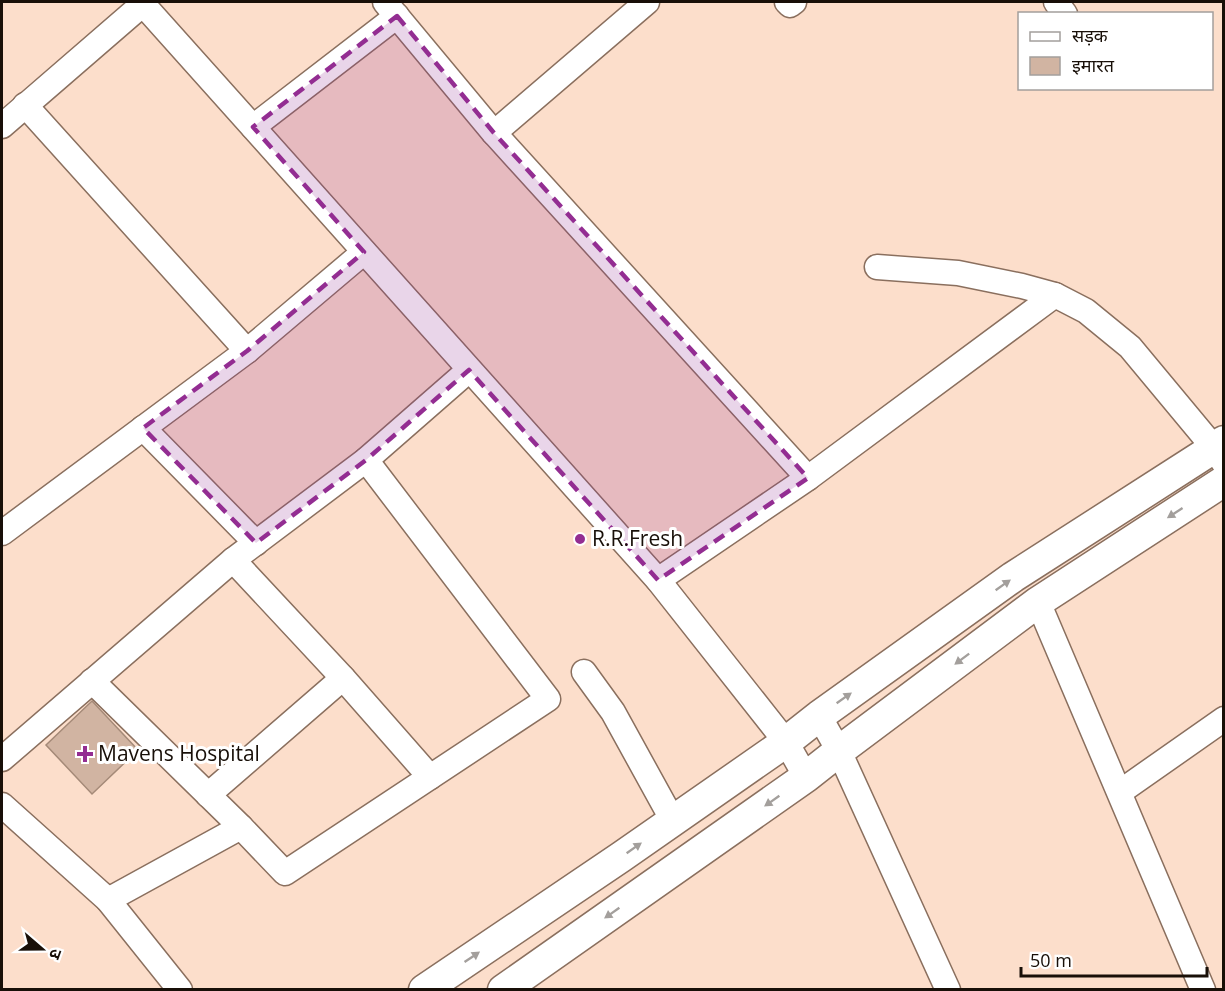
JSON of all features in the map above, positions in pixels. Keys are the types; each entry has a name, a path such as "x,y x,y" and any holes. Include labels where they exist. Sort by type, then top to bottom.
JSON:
{"street":[{"path":"494,134 647,2"},
{"path":"787,2 790,5 794,2"},
{"path":"2,126 142,3 658,580 786,742 806,777"},
{"path":"253,127 391,9 494,134 808,478"},
{"path":"25,105 247,351"},
{"path":"2,533 247,351 364,252"},
{"path":"424,990 786,742 1013,578 1220,451 1130,347 1086,311 1055,295 1022,286 957,273 877,267"},
{"path":"658,580 808,478 1055,295"},
{"path":"2,759 233,560 366,460 469,370"},
{"path":"143,428 256,543"},
{"path":"92,681 285,873 548,699 366,460"},
{"path":"503,990 806,777 1038,602 1224,481"},
{"path":"233,560 343,678 430,777"},
{"path":"1038,602 1203,990"},
{"path":"584,672 613,712 673,821"},
{"path":"208,795 343,678"},
{"path":"819,716 839,751 948,990"},
{"path":"1120,792 1221,727"},
{"path":"2,805 108,900 180,990"},
{"path":"108,900 241,827"}],"highlighted area":[{"path":"397,16 494,133 808,478 658,580 469,370 366,460 256,543 143,428 247,351 364,252 253,127"}],"building":[{"path":"92,701 138,750 92,794 46,745"}],"place":[{"name":"R.R.Fresh","path":"580,539"},
{"name":"Mavens Hospital","path":"85,754"}]}
